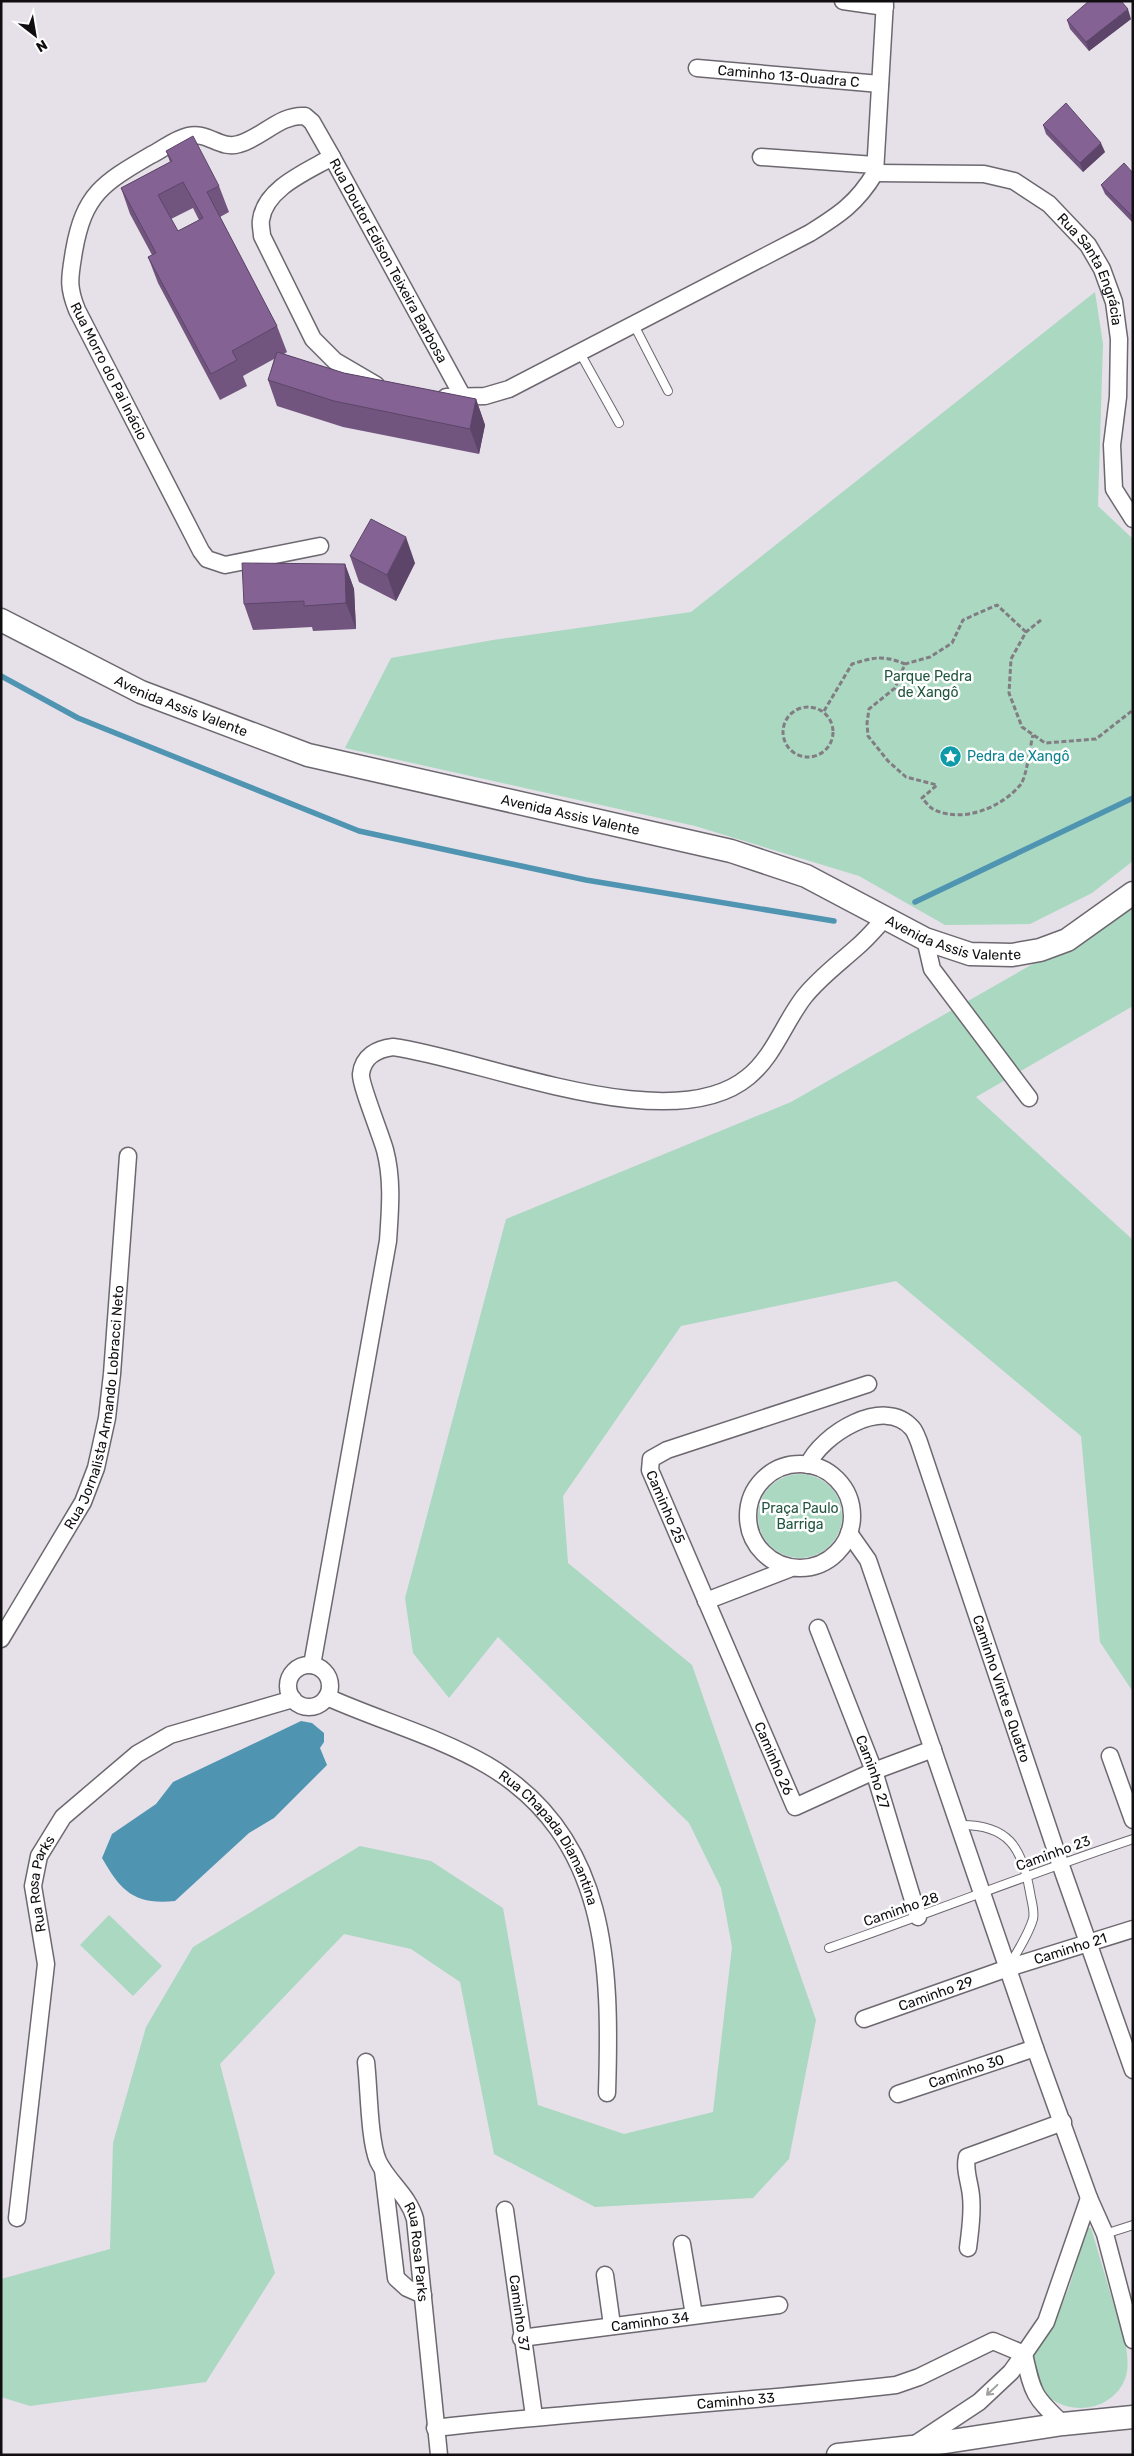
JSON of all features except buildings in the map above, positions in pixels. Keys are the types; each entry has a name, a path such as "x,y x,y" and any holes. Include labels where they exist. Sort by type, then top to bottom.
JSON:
{"main road":[{"name":"Avenida Assis Valente","path":"1,620 141,692 308,755 731,851 806,876 925,939 970,954 1012,955 1040,950 1067,940 1133,893"},
{"path":"838,2455 912,2447 1063,2424 1133,2417"}],"street":[{"path":"434,396 485,396 509,389 810,233 843,213 864,191 875,169 885,4 842,1"},
{"name":"Caminho 13-Quadra C","path":"697,68 880,84"},
{"name":"Rua Morro do Pai Inácio","path":"320,546 225,565 207,559 200,551 77,310 69,284 78,225 92,199 113,177 174,142 187,136 199,134 220,144 232,146 241,144 289,118 305,116 312,122 332,157"},
{"name":"Rua Doutor Edison Teixeira Barbosa","path":"389,390 360,377 335,362 313,339 262,236 261,220 271,198 287,184 332,157 463,397"},
{"name":"Rua Santa Engrácia","path":"761,157 875,169 984,174 1007,178 1027,188 1049,204 1088,246 1102,269 1114,302 1119,339 1118,397 1112,445 1114,489 1133,519"},
{"path":"312,1665 388,1241 389,1179 386,1153 361,1075 365,1062 378,1049 393,1047 572,1090 606,1096 678,1101 704,1098 722,1092 747,1079 764,1063 804,998 824,975 858,946 885,918"},
{"path":"925,939 932,969 1029,1098"},
{"name":"Rua Jornalista Armando Lobracci Neto","path":"1,1639 83,1502 96,1468 108,1418 128,1156"},
{"name":"Caminho 25","path":"706,1601 650,1470 651,1459 667,1450 687,1443 868,1384"},
{"name":"Caminho Vinte e Quatro","path":"808,1465 814,1452 825,1440 855,1422 872,1417 887,1416 900,1419 912,1428 919,1442 1060,1863 1133,2070"},
{"path":"706,1601 789,1569 818,1565 832,1557 842,1546 850,1533 852,1515 849,1497 839,1482 825,1470 808,1465 787,1466 768,1475 754,1491 749,1506 748,1522 755,1542 768,1558 789,1569"},
{"path":"850,1533 868,1560 1035,2048 1089,2198 1105,2234 1133,2340"},
{"name":"Caminho 26","path":"706,1601 795,1807 874,1771 933,1749"},
{"name":"Caminho 27","path":"818,1628 874,1771 918,1917"},
{"path":"312,1665 318,1667 328,1677 330,1684 327,1697 323,1702 310,1707 298,1704 293,1699 288,1686 293,1673 305,1666 312,1665"},
{"name":"Rua Chapada Diamantina","path":"327,1697 456,1750 487,1765 519,1787 548,1815 571,1847 591,1892 602,1935 609,2046 607,2093"},
{"name":"Rua Rosa Parks","path":"17,2218 46,1964 33,1886 39,1856 63,1818 137,1754 170,1735 293,1699"},
{"path":"1110,1756 1133,1820"},
{"name":"Caminho 21","path":"1008,1968 1133,1929"},
{"name":"Caminho 29","path":"864,2019 1008,1968"},
{"name":"Caminho 30","path":"898,2094 1035,2048"},
{"name":"Rua Rosa Parks","path":"366,2062 375,2150 383,2170 412,2209 418,2240 439,2455"},
{"path":"968,2248 972,2216 971,2195 965,2164 967,2157 1063,2122"},
{"path":"383,2170 396,2278 407,2288 423,2295"},
{"path":"912,2447 979,2402 1011,2372 1024,2354 1046,2322 1089,2198"},
{"name":"Caminho 37","path":"505,2210 521,2338 534,2416"},
{"path":"682,2244 694,2315"},
{"path":"605,2276 612,2325"},
{"name":"Caminho 34","path":"521,2338 778,2305"},
{"name":"Caminho 33","path":"435,2428 534,2416 654,2408 896,2386 919,2377 993,2341 1024,2354"},
{"path":"1024,2354 1031,2387 1040,2403 1063,2424"}],"lane":[{"path":"634,325 668,391"},
{"path":"580,353 620,423"},
{"path":"959,1825 976,1824 993,1828 1011,1840 1027,1876 1034,1917 1023,1943 1008,1968"},
{"name":"Caminho 23","path":"982,1894 1060,1863 1133,1839"},
{"name":"Caminho 28","path":"829,1948 982,1894"},
{"path":"1105,2234 1133,2225"}],"path":[{"path":"824,711 852,664 872,658 890,658 905,664 930,657 952,643 963,620 997,605 1026,632"},
{"path":"1042,620 1026,632 1011,659 1009,693 1022,727 1045,743 1096,739 1133,710"},
{"path":"905,664 895,688 869,709 868,736 888,761 906,777 937,785 922,798 932,809 958,816 980,811 1003,800 1022,783 1033,735"},
{"path":"808,706 824,711 830,717 834,733 828,748 822,753 806,757 791,750 786,743 784,727 792,712 808,706"}],"green space":[{"name":"Parque Pedra de Xangô","path":"1095,292 1103,344 1098,506 1133,539 1133,861 1092,893 1030,924 945,925 859,876 695,826 345,748 391,658 493,640 691,612"},
{"path":"1133,899 1133,1006 976,1097 1133,1240 1133,1692 1100,1642 1081,1436 896,1281 681,1326 563,1496 568,1563 692,1665 816,2020 789,2159 753,2198 595,2207 494,2154 460,1982 411,1949 344,1934 220,2064 275,2273 206,2382 30,2406 1,2397 1,2279 110,2249 113,2143 146,2027 193,1947 360,1846 431,1861 503,1908 538,2105 624,2134 713,2112 732,1947 721,1888 689,1823 498,1637 449,1698 413,1653 405,1598 506,1219 791,1102 1066,945"},
{"name":"Praça Paulo Barriga","path":"800,1474 816,1477 830,1486 839,1500 842,1516 839,1532 830,1546 816,1555 800,1558 784,1555 770,1546 761,1532 758,1516 761,1500 770,1486 784,1477"},
{"path":"109,1915 162,1966 133,1996 80,1945"},
{"path":"1083,2228 1091,2228 1126,2346 1128,2364 1126,2376 1120,2389 1110,2399 1098,2405 1085,2408 1071,2407 1058,2403 1047,2395 1038,2384 1034,2373 1033,2361 1035,2349 1058,2311 1069,2287"}],"water":[{"path":"301,1721 312,1723 324,1733 324,1742 320,1748 327,1765 274,1818 249,1833 175,1901 149,1901 139,1898 123,1887 102,1858 112,1834 156,1804 173,1782"}],"waterway":[{"path":"1,676 78,718 359,831 586,880 834,921"},
{"path":"915,902 1133,798"}],"place":[{"name":"Pedra de Xangô","path":"951,756"}]}
